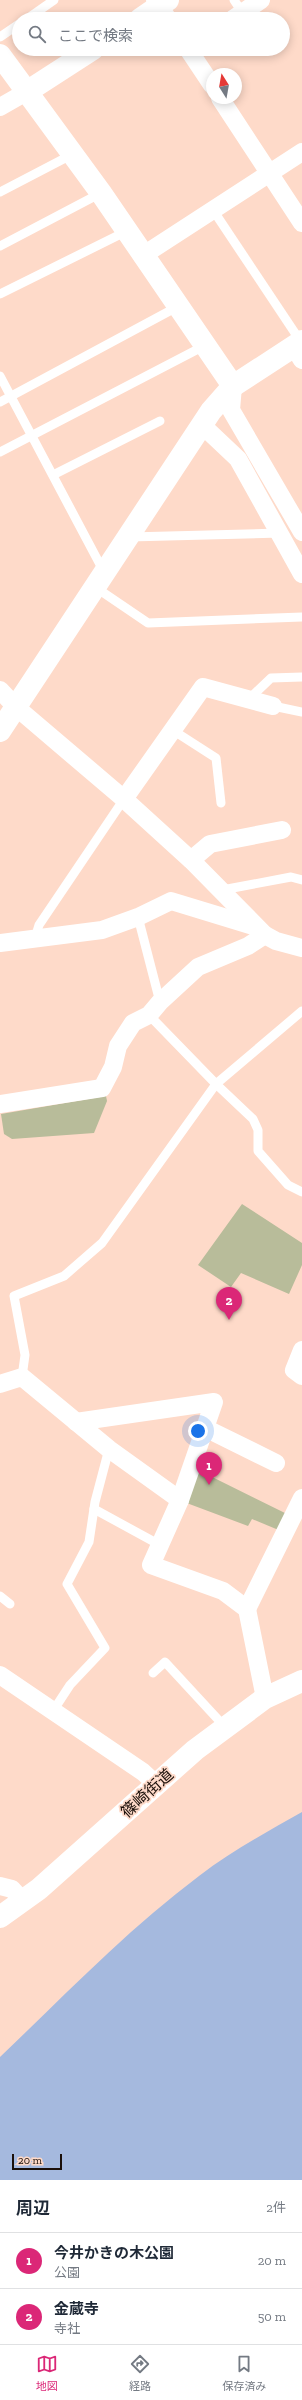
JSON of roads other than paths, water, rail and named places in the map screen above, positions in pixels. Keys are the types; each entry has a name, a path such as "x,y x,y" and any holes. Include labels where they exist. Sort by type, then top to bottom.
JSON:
{"street":[{"path":"236,10 261,0"},
{"path":"152,12 163,6"},
{"path":"0,55 28,91 101,193 177,308 223,370 233,386 231,410 302,532"},
{"path":"0,107 82,56"},
{"path":"193,56 206,76"},
{"path":"224,104 302,223"},
{"path":"142,256 302,152"},
{"path":"0,731 202,424 233,386 300,348"},
{"path":"202,424 238,459 302,574"},
{"path":"124,799 204,687 250,698 273,706"},
{"path":"0,689 16,707 124,799 191,860 261,931 276,941 302,948"},
{"path":"191,860 210,844 282,830"},
{"path":"0,943 102,930 138,917 171,901 261,931"},
{"path":"0,1104 102,1088 113,1067 118,1046 132,1023 154,1008 198,967 248,946 261,931"},
{"path":"302,1350 294,1370 302,1376"},
{"path":"0,1384 22,1377 109,1449 180,1500"},
{"path":"76,1422 214,1402 180,1500 151,1565 224,1592 247,1609"},
{"path":"205,1428 276,1463"},
{"path":"265,1698 247,1609 302,1498"},
{"path":"0,1675 143,1772 156,1784"},
{"name":"篠崎街道","path":"0,1917 22,1901 195,1750 265,1698 302,1681"},
{"path":"0,1886 12,1889 22,1901"}],"lane":[{"path":"37,12 54,0"},
{"path":"0,37 12,29"},
{"path":"0,192 73,154"},
{"path":"0,246 101,193"},
{"path":"213,210 300,348"},
{"path":"0,294 127,232"},
{"path":"0,402 177,308"},
{"path":"0,452 204,346"},
{"path":"0,376 52,475 100,580 148,623 302,617"},
{"path":"52,475 160,421"},
{"path":"128,537 280,533"},
{"path":"250,698 271,678 302,677"},
{"path":"273,706 302,712"},
{"path":"174,731 216,758 221,803"},
{"path":"35,938 39,925 124,799"},
{"path":"222,890 291,877 302,880"},
{"path":"138,917 154,1008 216,1084 253,1119 258,1130 258,1151 288,1185 302,1192"},
{"path":"22,1377 25,1355 14,1296 33,1290 64,1276 102,1243 216,1084 302,1011"},
{"path":"53,1711 70,1685 104,1648 67,1584 90,1542 94,1509 109,1449"},
{"path":"94,1509 160,1545"},
{"path":"0,1596 10,1604"},
{"path":"154,1673 165,1662 225,1728"}],"water":[{"path":"302,1812 302,2180 0,2180 0,2057 97,1964 172,1897 224,1858"}],"place":[{"name":"金蔵寺","path":"229,1320"},
{"name":"今井かきの木公園","path":"209,1485"}]}
